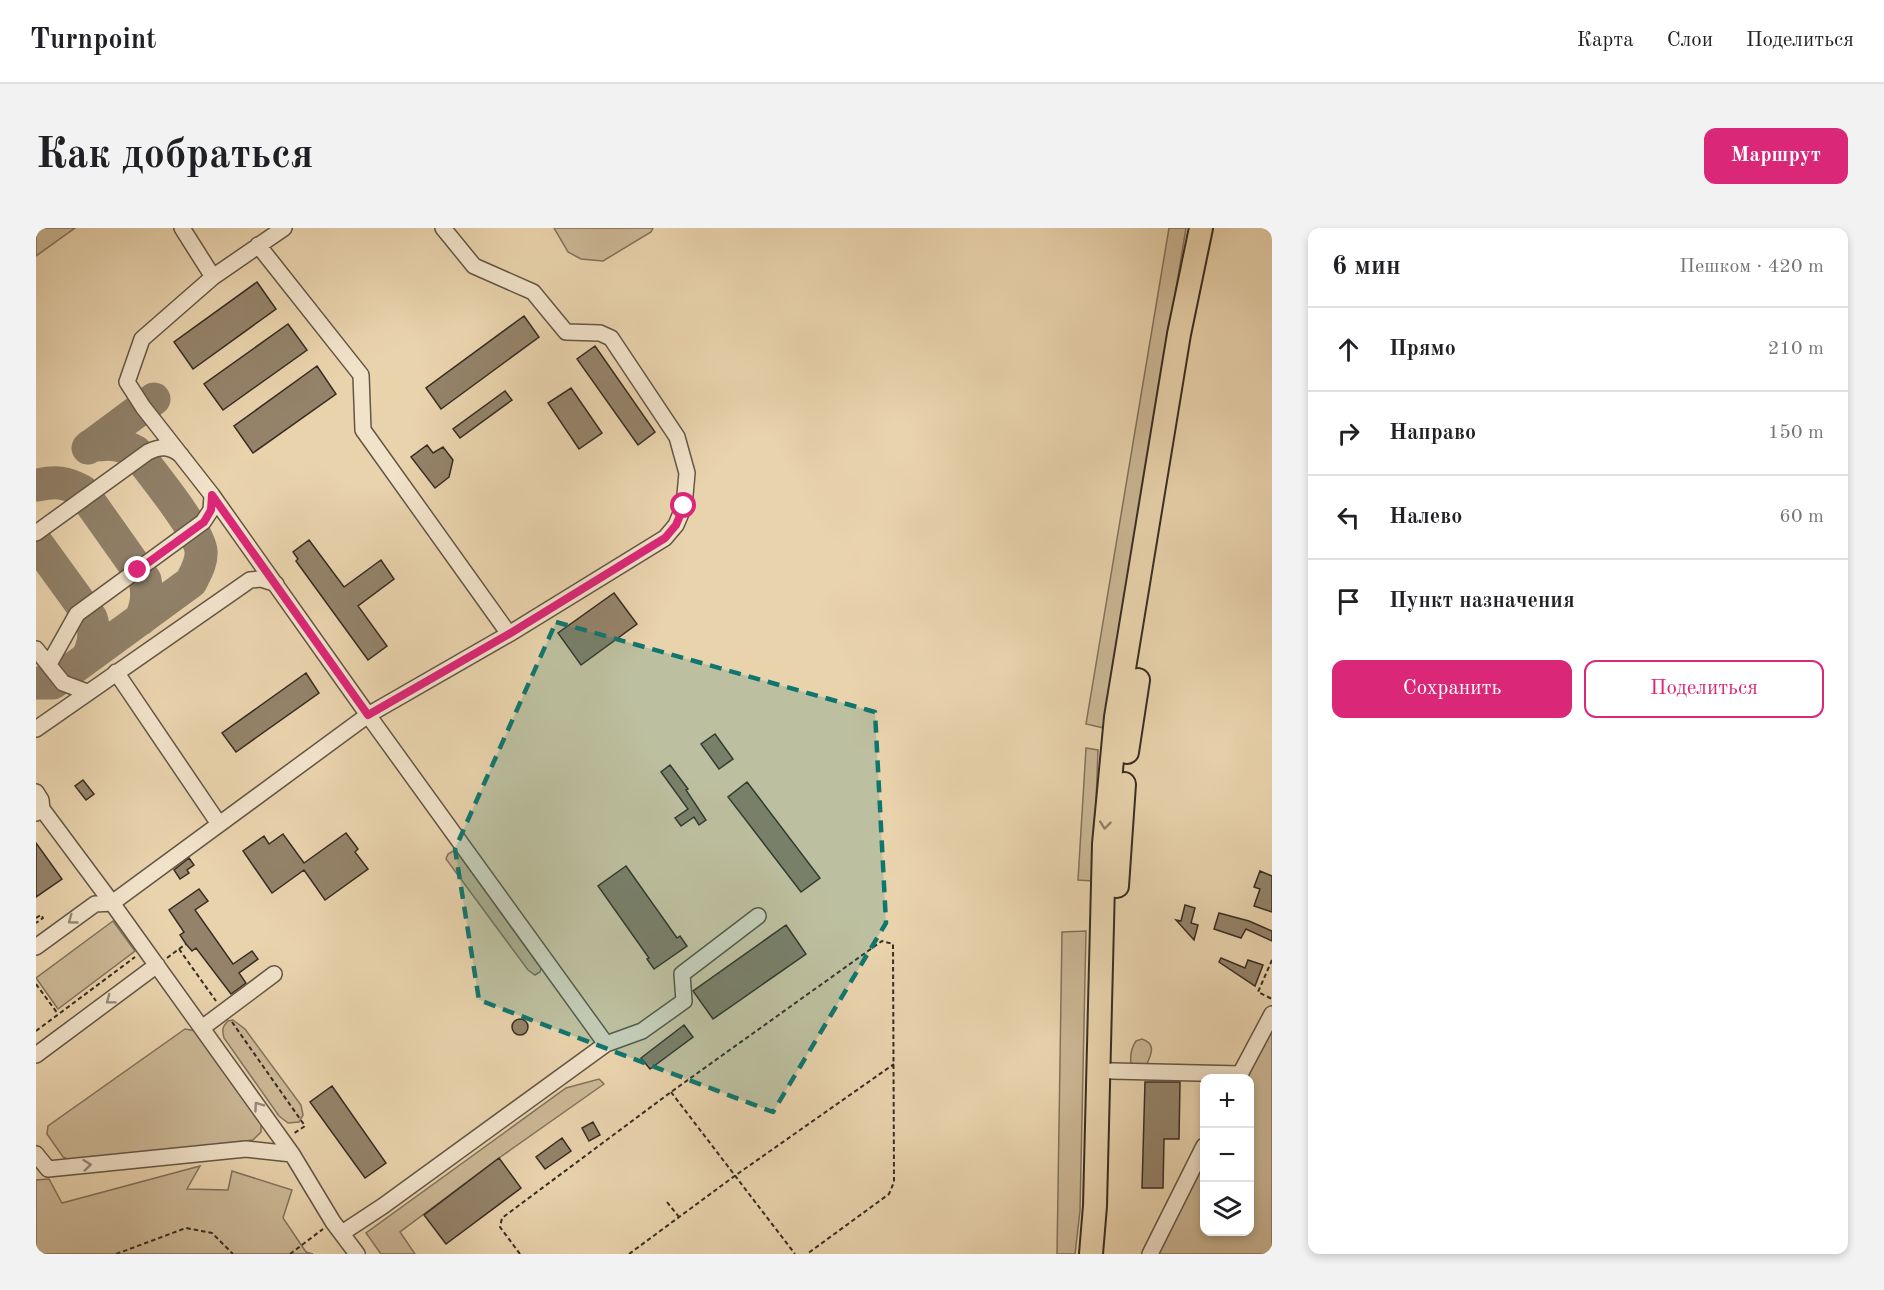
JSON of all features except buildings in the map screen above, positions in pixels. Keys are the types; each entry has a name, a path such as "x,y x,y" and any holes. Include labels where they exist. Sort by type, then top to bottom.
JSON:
{"highway":[{"path":"1091,1254 1095,1206 1104,837 1116,717 1179,334 1201,228"},
{"path":"1105,1254 1110,1199 1114,920 1126,757 1151,585 1193,338 1206,228"}],"street":[{"path":"182,228 213,277"},
{"path":"284,228 213,277 142,339 127,382 143,407 184,456 606,1044"},
{"path":"36,947 95,904 112,903 368,715 509,634 665,538 676,525 684,506 687,473 677,437 611,338 600,333 566,332 533,292 474,266 443,228"},
{"path":"258,245 361,375 363,430 509,634"},
{"path":"36,533 148,452 159,447 173,449 184,456"},
{"path":"52,658 77,614 204,522 211,510 212,495"},
{"path":"36,729 250,580 261,579 276,584"},
{"path":"37,650 52,658 63,684 63,698 58,713"},
{"path":"116,672 219,824"},
{"path":"63,684 87,692"},
{"path":"36,792 41,800 39,811 146,949 287,1148 337,1227 357,1254"},
{"path":"337,1227 383,1206 606,1044 642,1031 684,1001 682,974 758,916"},
{"path":"36,1055 157,965"},
{"path":"202,1028 274,974"},
{"path":"1240,1074 1272,1014"},
{"path":"1112,1071 1200,1074"},
{"path":"36,1154 42,1170 246,1149 287,1148"},
{"path":"1150,1254 1200,1154"}],"path":[{"path":"36,918 41,915 43,918 36,923"},
{"path":"520,1254 500,1227 502,1218 671,1092 882,941 893,944 894,1182 889,1194 807,1254"},
{"path":"157,965 186,944"},
{"path":"36,1031 146,949"},
{"path":"178,949 305,1126 287,1148"},
{"path":"1272,960 1258,992 1272,999"},
{"path":"36,984 58,1014"},
{"path":"629,1254 736,1175 894,1064"},
{"path":"671,1092 795,1254"},
{"path":"667,1202 679,1217"},
{"path":"290,1254 337,1227"},
{"path":"116,1254 186,1228 212,1233 233,1254"}],"highlighted area":[{"path":"556,622 875,712 886,923 773,1112 479,1000 455,849"}],"shaded area":[{"path":"36,228 75,228 36,256"},
{"path":"554,228 653,228 651,232 603,261 581,259 568,252"},
{"path":"1169,228 1186,228 1104,728 1086,724"},
{"path":"1086,748 1098,750 1093,881 1078,880"},
{"path":"453,851 459,854 541,968 540,972 535,975 528,970 446,859"},
{"path":"113,921 135,951 58,1009 36,978"},
{"path":"1086,931 1080,1211 1075,1254 1057,1254 1062,932"},
{"path":"233,1020 245,1029 301,1105 303,1115 299,1122 288,1123 279,1116 224,1038 224,1027 228,1021"},
{"path":"185,1029 196,1031 261,1122 261,1132 253,1140 74,1162 63,1157 47,1134 48,1126"},
{"path":"1272,1030 1272,1254 1158,1254 1200,1170 1200,1236 1254,1236 1254,1074 1249,1074"},
{"path":"1142,1039 1150,1044 1152,1050 1148,1062 1146,1066 1131,1064 1133,1046 1136,1041"},
{"path":"599,1079 604,1084 400,1232 415,1254 381,1254 366,1233 566,1088"},
{"path":"200,1166 187,1189 228,1190 232,1171 292,1190 283,1218 306,1252 313,1254 36,1254 36,1180 49,1179 62,1203"}],"taxiway":[{"path":"88,448 154,399"},
{"path":"36,683 53,683 191,582 201,559 201,551 192,529 136,452 114,444 90,446"},
{"path":"38,485 60,483 82,491 145,580 146,600 141,619"},
{"path":"36,542 91,618 94,638 88,657"}],"route":[{"path":"138,570 204,522 211,510 212,495 368,715 509,634 665,538 676,525 684,506"}]}
